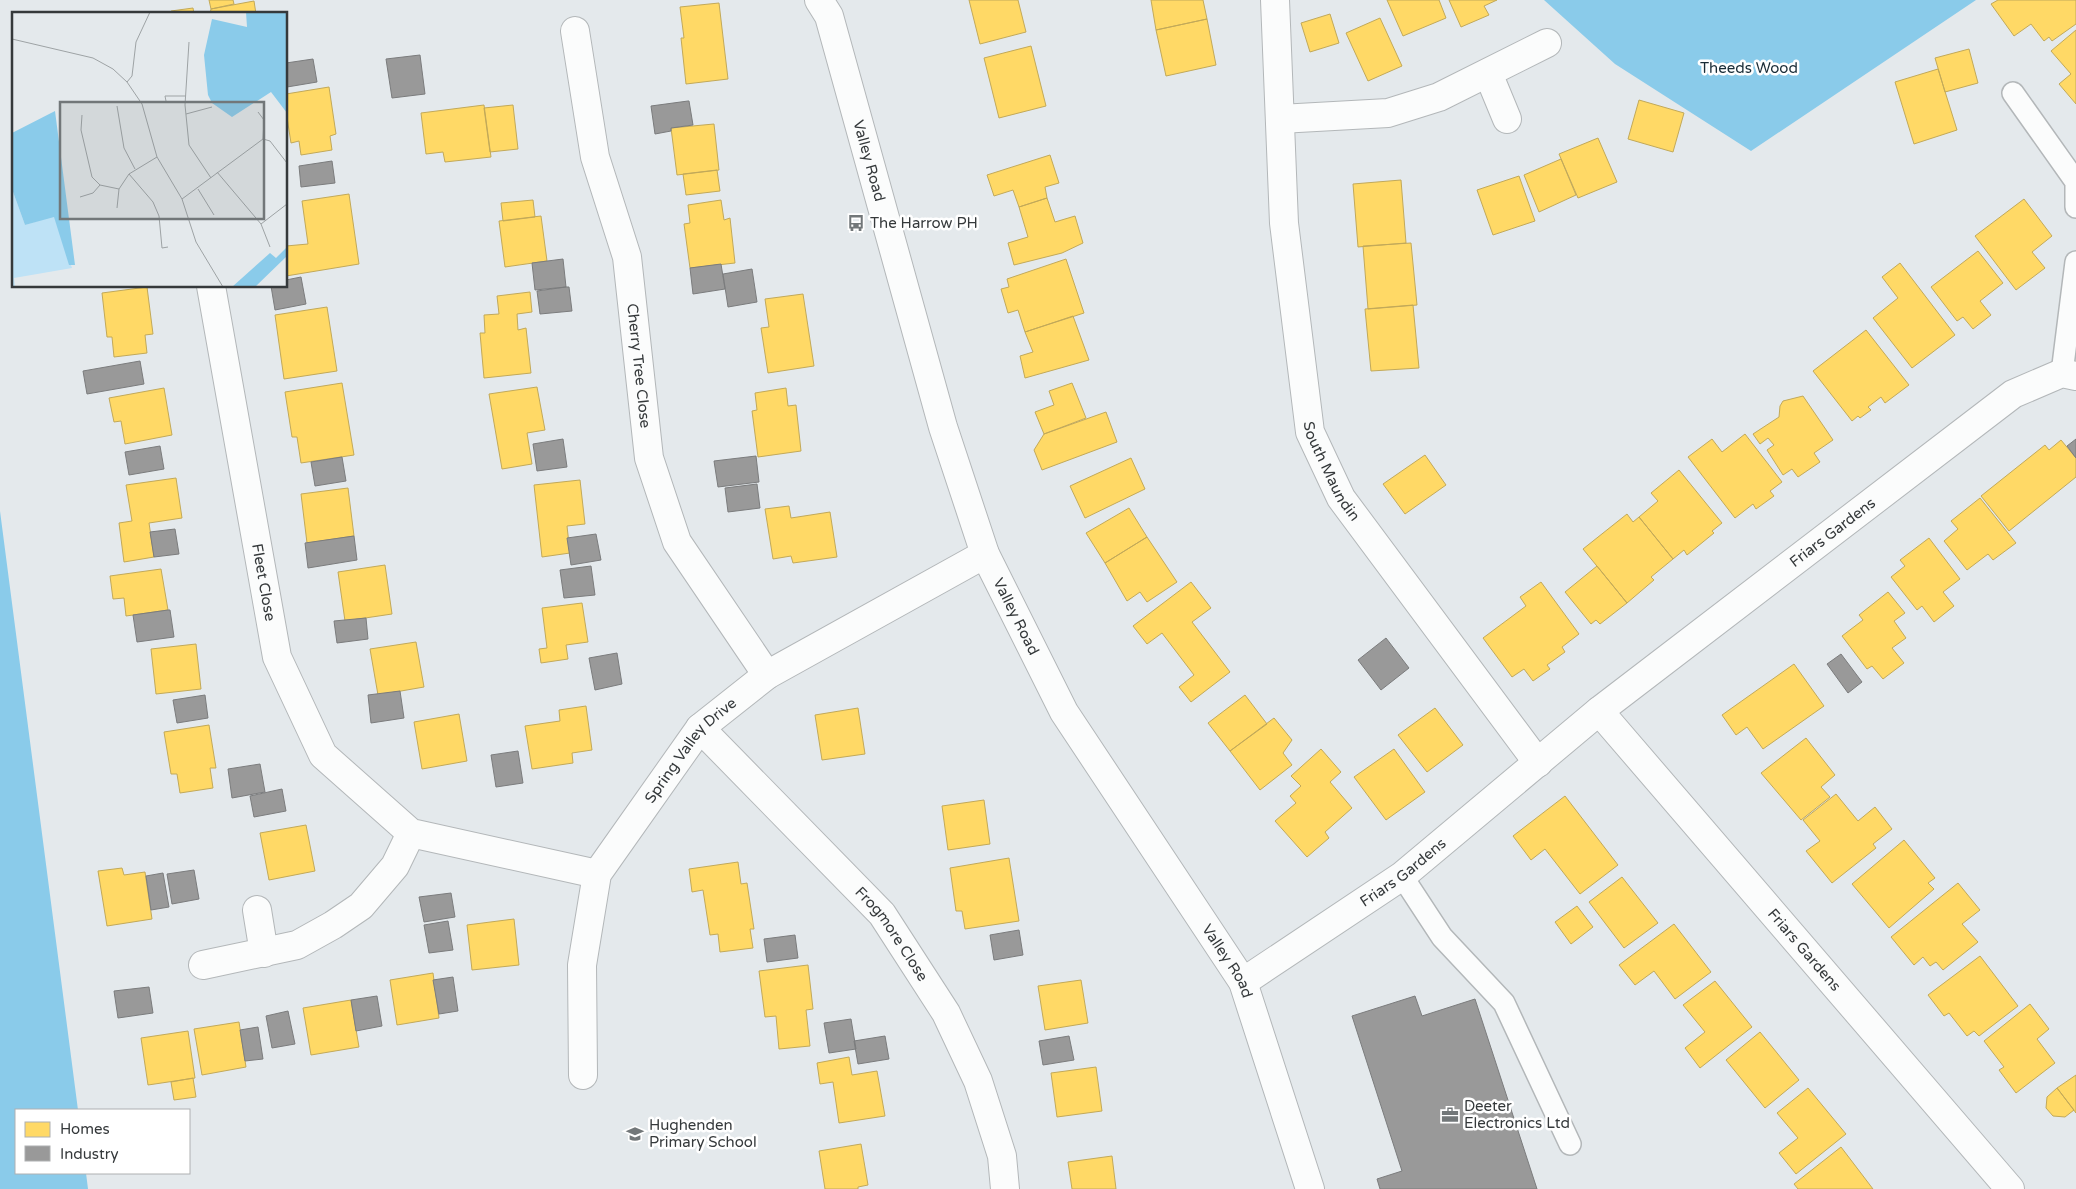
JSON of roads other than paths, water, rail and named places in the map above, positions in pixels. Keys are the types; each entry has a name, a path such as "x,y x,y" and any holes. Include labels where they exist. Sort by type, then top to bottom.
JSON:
{"street":[{"name":"Valley Road","path":"819,0 829,16 943,427 985,554 1064,712 1243,982 1310,1189"},
{"name":"South Maundin","path":"1275,0 1284,223 1310,432 1341,498 1538,763"},
{"name":"Cherry Tree Close","path":"575,31 595,158 627,257 650,458 676,542 767,675"},
{"path":"1280,119 1388,113 1439,96 1547,43"},
{"path":"1488,73 1507,119"},
{"name":"Fleet Close","path":"211,288 277,658 324,755 411,834"},
{"name":"Friars Gardens","path":"1243,982 1402,876 1599,711 2013,394 2069,375"},
{"name":"Spring Valley Drive","path":"583,1075 582,965 597,874 700,728 767,675 985,554"},
{"name":"Friars Gardens","path":"1599,711 2010,1189"},
{"name":"Frogmore Close","path":"700,728 882,914 946,1013 978,1081 1002,1156 1005,1189"},
{"path":"203,965 297,945 333,925 361,906 395,866 411,834 597,874"},
{"path":"257,910 264,953"}],"lane":[{"path":"2013,93 2076,182 2076,207"},
{"path":"2069,375 2076,262"},
{"path":"1402,876 1442,937 1504,1003 1570,1144"}],"place":[{"name":"The Harrow PH","path":"856,223"},
{"name":"Deeter Electronics Ltd","path":"1450,1115"},
{"name":"Hughenden Primary School","path":"635,1134"}],"park label":[{"name":"Theeds Wood","path":"1749,68"}]}
